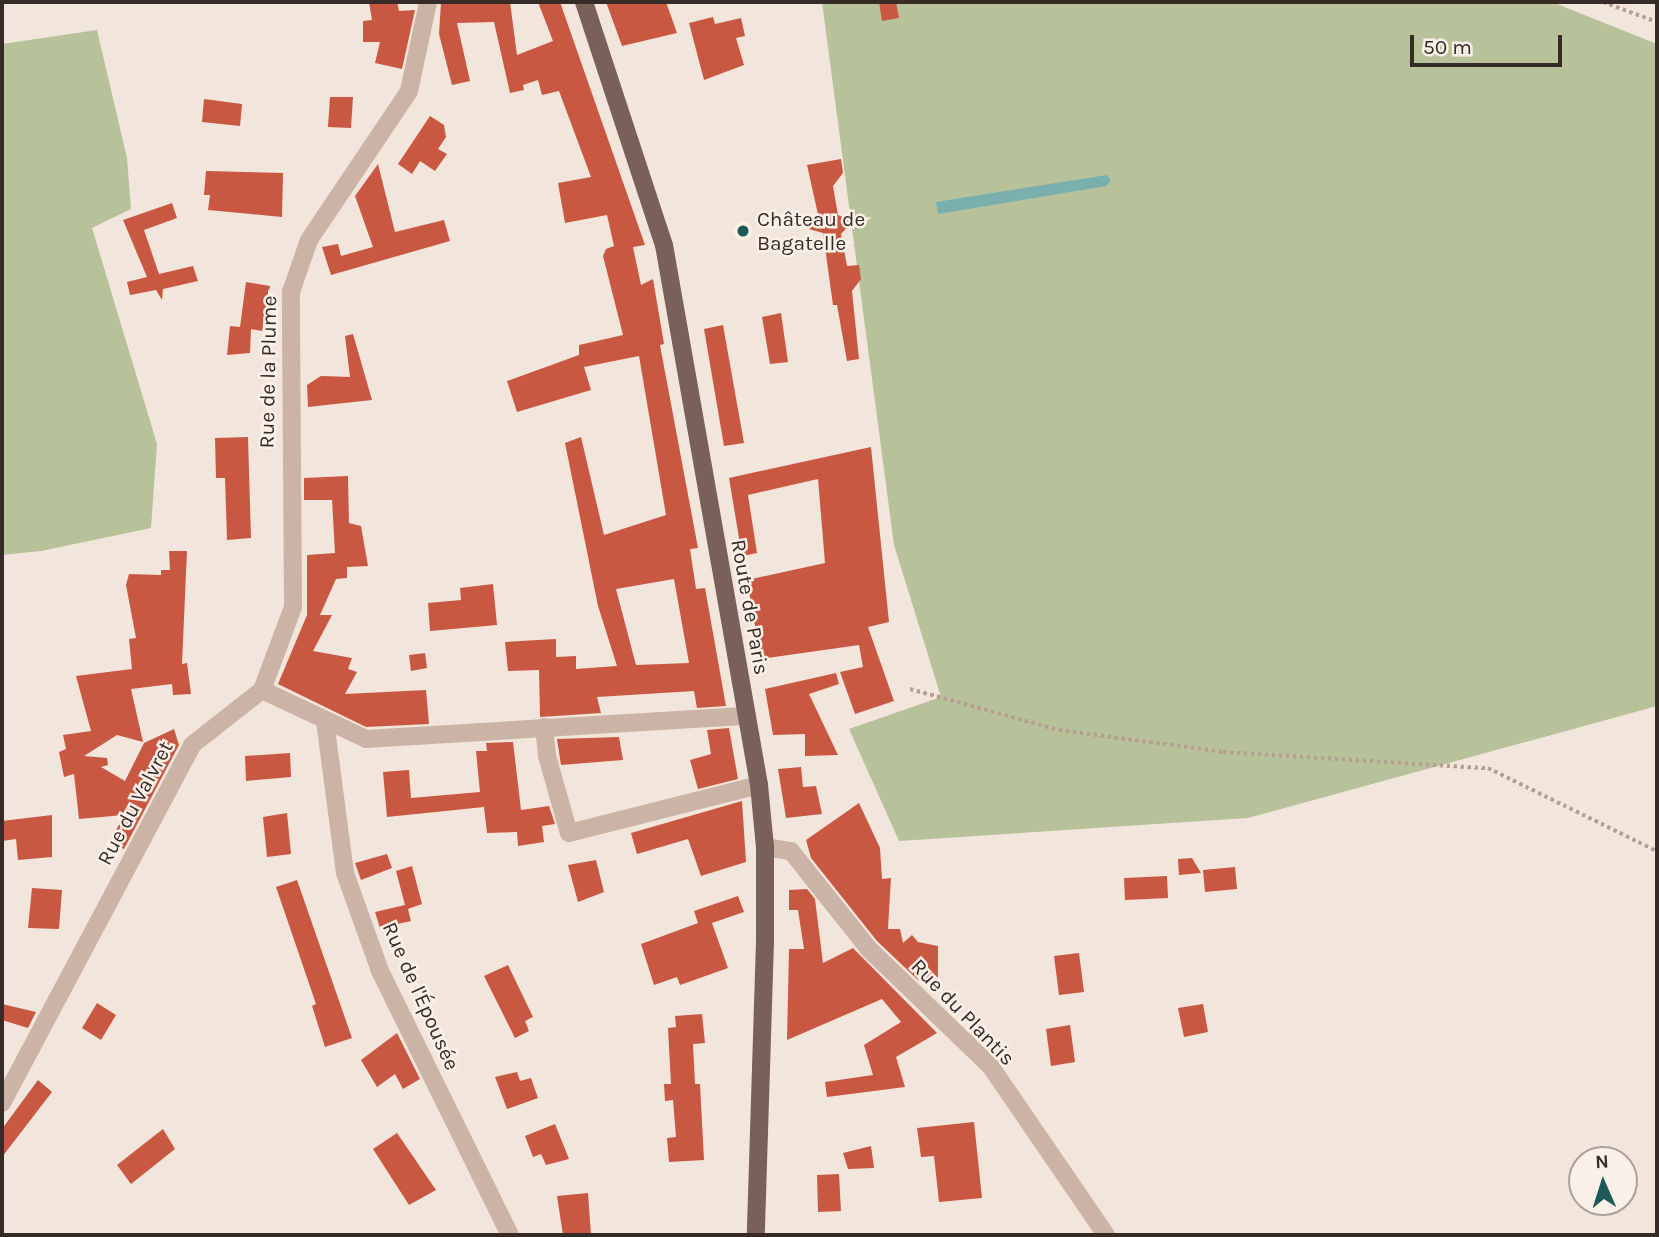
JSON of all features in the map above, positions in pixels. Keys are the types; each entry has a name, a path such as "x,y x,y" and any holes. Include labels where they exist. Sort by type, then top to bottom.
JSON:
{"main road":[{"name":"Route de Paris","path":"583,2 664,245 759,785 765,846 756,1235"}],"street":[{"name":"Rue de la Plume","path":"262,690 293,607 290,292 309,240 409,91 428,2"},
{"path":"262,690 366,738 747,716"},
{"name":"Rue du Valvret","path":"2,1103 192,745 262,690"},
{"name":"Rue de l'Épousée","path":"325,721 345,873 380,971 510,1235"},
{"path":"544,727 547,756 569,833 759,785"},
{"name":"Rue du Plantis","path":"765,846 792,851 869,949 991,1067 1106,1235"}],"path":[{"path":"1603,2 1657,22"},
{"path":"910,689 1059,730 1223,752 1488,768 1657,851"}],"green space":[{"path":"822,2 1552,2 1657,44 1657,706 1248,818 899,841 849,729 941,697 894,545"},
{"path":"97,30 127,158 131,209 92,228 157,444 151,528 41,551 2,555 2,44"}],"water":[{"path":"1107,175 1111,181 1106,186 938,214 936,202"}],"building":[{"path":"369,2 397,2 399,11 415,10 402,69 375,63 380,42 363,42 363,21 372,20"},
{"path":"441,2 510,2 517,55 553,41 538,2 560,2 645,245 633,247 641,285 653,279 664,344 660,345 698,548 690,549 696,589 705,588 726,706 697,708 694,691 597,697 601,713 540,717 539,670 508,671 505,642 556,639 556,657 576,656 576,669 617,666 598,606 565,443 581,437 604,535 666,515 639,356 584,367 591,390 517,412 507,381 579,355 579,345 623,335 603,256 606,249 614,246 607,215 565,223 558,183 591,177 559,91 542,95 538,80 523,85 524,90 510,93 494,22 457,23 470,81 452,85 439,34","holes":["674,579 689,663 636,665 616,589"]},
{"path":"606,2 666,2 677,33 622,46"},
{"path":"879,2 896,2 899,18 882,21"},
{"path":"713,17 715,24 741,18 745,36 736,38 744,65 704,80 689,23"},
{"path":"330,97 353,97 351,128 328,127"},
{"path":"204,99 242,104 240,126 202,122"},
{"path":"430,116 444,125 446,137 438,149 447,154 435,171 420,161 412,174 398,164"},
{"path":"841,159 843,173 833,186 838,215 853,221 841,234 847,266 859,265 861,279 852,291 859,359 847,361 837,305 833,305 823,233 809,229 819,219 807,165"},
{"path":"378,164 395,232 444,220 450,241 331,275 322,247 338,244 341,256 373,247 355,196"},
{"path":"206,171 283,173 282,217 208,210 210,195 204,195"},
{"path":"172,203 177,218 144,230 159,274 193,266 198,281 163,289 162,300 156,290 130,295 127,282 147,277 123,220"},
{"path":"246,282 270,286 262,331 251,329 250,353 227,355 230,326 240,327"},
{"path":"781,313 788,362 770,364 762,317"},
{"path":"723,325 744,443 724,446 704,329"},
{"path":"353,334 372,400 308,407 307,385 321,376 350,377 345,336"},
{"path":"248,437 251,538 227,540 225,478 216,478 215,438"},
{"path":"871,447 889,622 868,627 894,701 855,714 840,672 863,667 859,645 760,659 747,580 825,563 818,479 748,495 757,553 742,556 729,478"},
{"path":"348,476 349,523 361,526 368,566 347,567 347,578 336,579 320,615 332,615 313,651 352,658 348,669 357,672 345,694 426,690 429,724 366,727 278,684 307,615 307,555 335,553 332,500 304,500 304,478"},
{"path":"169,551 187,551 182,664 187,663 191,694 173,695 172,684 131,689 143,742 117,735 84,756 107,758 108,765 101,767 125,781 144,743 174,729 179,745 124,849 110,842 124,815 79,819 74,774 64,777 59,752 66,749 63,735 91,731 76,676 132,669 129,639 136,638 126,585 129,574 161,575 161,570 170,570"},
{"path":"493,584 497,625 430,631 428,603 461,600 460,588"},
{"path":"425,653 427,668 411,671 409,655"},
{"path":"836,673 839,684 809,694 838,755 805,756 805,734 773,735 765,689"},
{"path":"729,728 738,779 698,789 690,760 711,754 707,730"},
{"path":"619,737 623,760 561,765 557,739"},
{"path":"513,742 521,810 549,806 555,824 542,826 544,842 518,846 517,832 487,833 484,807 387,817 383,772 409,770 411,798 480,792 476,751 487,751 486,743"},
{"path":"290,753 291,777 246,781 245,756"},
{"path":"801,767 803,787 816,786 822,814 786,818 778,769"},
{"path":"742,801 746,862 701,876 688,839 637,854 631,833"},
{"path":"859,803 880,848 882,879 891,878 888,929 900,929 903,943 912,935 918,942 938,946 938,977 918,980 877,941 811,858 806,840"},
{"path":"287,813 291,854 267,857 263,817"},
{"path":"52,815 52,857 18,860 16,839 2,841 2,821"},
{"path":"387,854 392,868 361,880 355,863"},
{"path":"1192,858 1201,873 1179,875 1178,859"},
{"path":"596,860 604,892 578,902 568,865"},
{"path":"412,866 422,904 408,909 411,921 380,928 375,912 405,905 396,871"},
{"path":"1235,867 1237,889 1205,892 1203,870"},
{"path":"1167,876 1168,898 1125,900 1124,878"},
{"path":"297,880 352,1038 325,1047 312,1006 316,1004 276,887"},
{"path":"32,888 62,890 59,929 28,928"},
{"path":"807,889 815,899 823,963 853,948 937,1033 896,1057 905,1087 827,1097 825,1082 873,1075 864,1045 901,1022 882,999 787,1040 789,949 804,949 798,910 789,910 789,890"},
{"path":"738,896 744,912 712,923 728,968 680,985 677,977 654,985 641,944 698,923 694,911"},
{"path":"1079,953 1084,992 1059,995 1054,956"},
{"path":"508,965 533,1017 525,1021 529,1031 515,1038 484,976"},
{"path":"97,1003 116,1015 101,1040 82,1028"},
{"path":"2,1004 36,1012 28,1028 2,1020"},
{"path":"1203,1004 1208,1032 1184,1037 1178,1008"},
{"path":"702,1014 705,1043 693,1044 695,1084 700,1084 704,1160 669,1162 667,1138 676,1137 673,1100 665,1101 664,1084 671,1084 668,1028 676,1027 675,1016"},
{"path":"1070,1025 1075,1062 1051,1066 1046,1029"},
{"path":"397,1033 420,1079 403,1089 395,1074 377,1087 361,1060"},
{"path":"517,1072 520,1081 531,1078 538,1098 507,1109 495,1077"},
{"path":"38,1080 52,1092 2,1157 2,1129"},
{"path":"974,1122 982,1198 939,1202 934,1156 921,1157 917,1128"},
{"path":"555,1124 569,1159 546,1165 541,1154 533,1157 525,1136"},
{"path":"163,1129 175,1149 131,1184 117,1165"},
{"path":"397,1133 436,1190 409,1205 373,1149"},
{"path":"871,1146 874,1168 848,1169 843,1153"},
{"path":"839,1174 841,1211 818,1212 817,1175"},
{"path":"588,1193 591,1235 563,1235 557,1196"}],"place":[{"name":"Château de Bagatelle","path":"743,231"}]}
